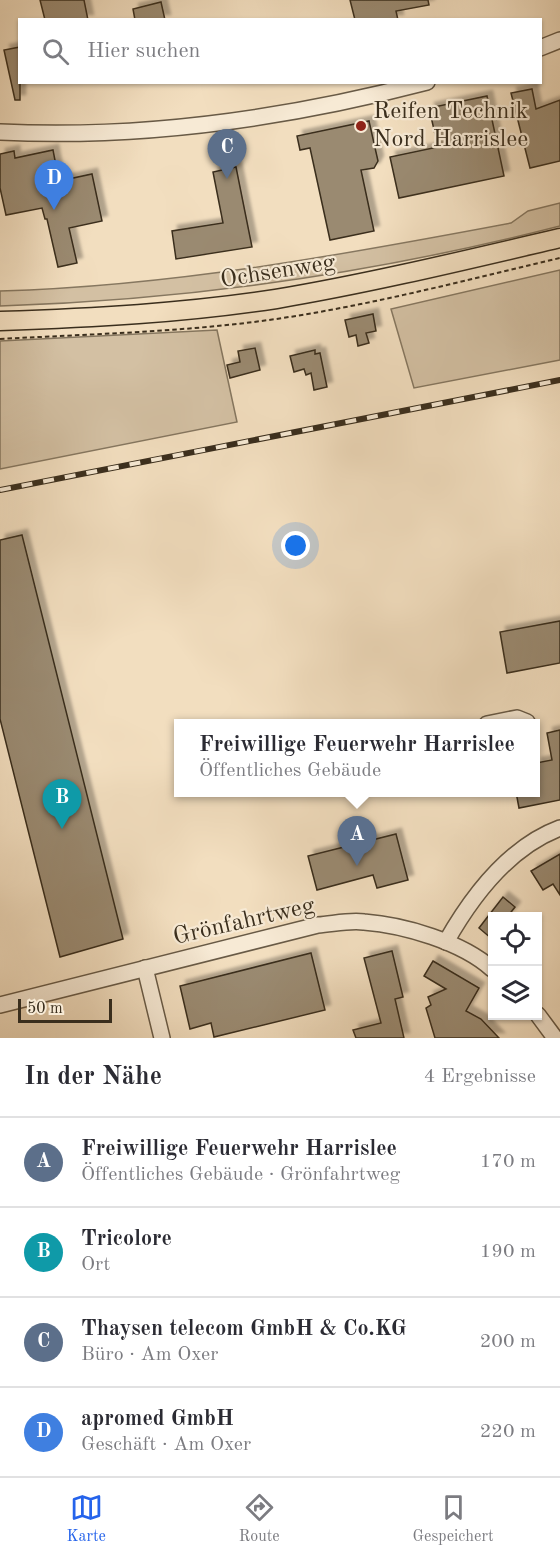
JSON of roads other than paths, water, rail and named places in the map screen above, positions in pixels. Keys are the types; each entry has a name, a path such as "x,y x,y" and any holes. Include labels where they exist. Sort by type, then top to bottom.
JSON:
{"main road":[{"name":"Ochsenweg","path":"0,321 118,316 276,299 393,277 560,238"}],"street":[{"path":"542,47 560,40"},
{"path":"0,132 106,132 204,123 337,104 419,84"},
{"path":"446,942 460,917 499,869 524,848 560,828"},
{"name":"Grönfahrtweg","path":"0,1005 318,925 362,921 411,929 446,942 488,967"},
{"path":"145,968 162,1038"},
{"path":"541,1020 555,1038"}],"railway":[{"path":"0,490 560,380"}],"place":[{"name":"Reifen Technik Nord Harrislee","path":"361,126"},
{"name":"Thaysen telecom GmbH & Co.KG","path":"227,179"},
{"name":"apromed GmbH","path":"54,210"},
{"name":"Tricolore","path":"62,829"},
{"name":"Freiwillige Feuerwehr Harrislee","path":"357,866"}]}
